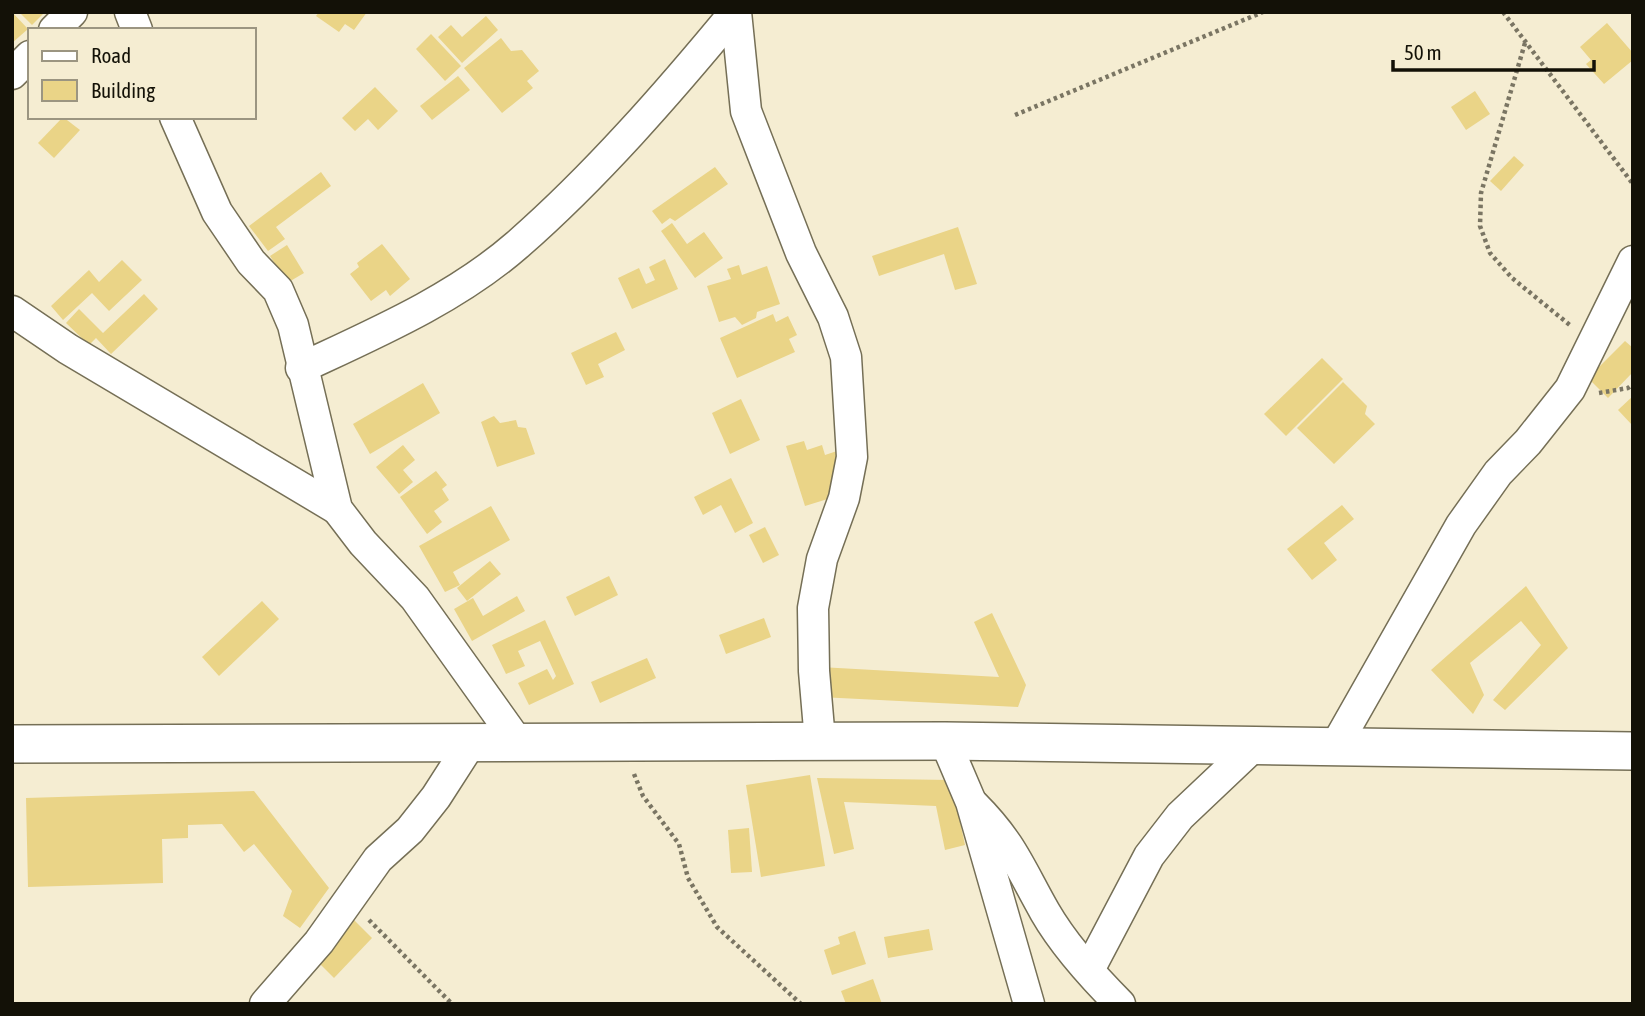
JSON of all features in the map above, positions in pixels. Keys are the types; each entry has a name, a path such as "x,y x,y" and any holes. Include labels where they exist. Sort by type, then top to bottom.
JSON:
{"street":[{"path":"56,28 72,12"},
{"path":"301,368 387,328 448,294 516,246 589,175 735,12"},
{"path":"735,12 746,111 801,253 833,317 846,357 852,457 844,498 822,559 813,608 814,671 820,741"},
{"path":"12,74 28,58"},
{"path":"176,119 217,212 250,262 278,290 292,325 337,509"},
{"path":"1335,747 1461,525 1498,473 1554,412 1594,342 1633,261"},
{"path":"12,311 68,349 337,509 363,543 415,598 517,741"},
{"path":"265,1004 319,942 377,859 410,830 436,797 472,741"},
{"path":"944,741 971,803 1029,1004"},
{"path":"12,744 944,741 1633,751"},
{"path":"1089,970 1149,856 1180,816 1254,746"},
{"path":"971,803 1015,852 1046,914 1089,970 1120,1004"}],"path":[{"path":"1015,114 1263,12"},
{"path":"1503,12 1633,184"},
{"path":"1525,43 1481,193 1480,226 1490,253 1512,278 1547,309 1594,342"},
{"path":"621,740 643,796 679,844 688,878 717,927 801,1004"},
{"path":"349,898 452,1004"}],"building":[{"path":"12,12 28,29 12,43"},
{"path":"19,12 45,12 32,25"},
{"path":"319,12 367,12 354,30 345,24 339,32 316,16"},
{"path":"486,16 498,30 462,63 438,37 451,25 462,37"},
{"path":"1607,23 1633,53 1633,60 1604,84 1586,64 1591,60 1580,47"},
{"path":"431,34 461,66 445,81 416,49"},
{"path":"501,38 511,51 522,50 539,71 527,81 533,88 502,113 464,68"},
{"path":"458,76 470,90 432,120 420,106"},
{"path":"375,87 398,111 378,130 368,119 355,131 342,118"},
{"path":"1475,91 1490,114 1466,130 1451,107"},
{"path":"61,119 66,119 80,130 54,158 38,143"},
{"path":"1514,156 1524,165 1501,191 1490,181"},
{"path":"715,167 728,184 675,221 670,218 662,224 652,211"},
{"path":"321,172 331,186 276,227 285,239 268,251 249,226"},
{"path":"672,223 687,244 704,232 723,258 695,278 661,231"},
{"path":"958,227 977,284 955,290 944,254 879,276 872,256"},
{"path":"382,244 410,279 390,296 386,290 371,301 350,274 359,267 357,263"},
{"path":"287,245 304,273 287,283 270,256"},
{"path":"665,259 678,289 632,309 618,278 639,268 646,284 655,280 649,267"},
{"path":"122,260 142,280 109,311 92,293 63,320 51,306 89,270 99,282"},
{"path":"739,265 742,275 767,266 780,304 757,312 756,318 742,325 735,317 719,322 707,286 731,279 727,269"},
{"path":"144,294 158,309 111,354 96,338 89,345 66,323 79,309 103,333"},
{"path":"773,314 776,322 788,316 797,335 789,339 795,352 737,378 720,338"},
{"path":"616,332 625,350 598,364 604,377 586,385 571,353"},
{"path":"1625,341 1633,348 1633,372 1608,398 1588,378"},
{"path":"1322,358 1343,379 1286,436 1264,414"},
{"path":"1343,382 1367,406 1365,414 1375,424 1334,464 1297,428"},
{"path":"423,383 440,413 370,454 353,424"},
{"path":"1633,396 1633,426 1618,410"},
{"path":"741,399 760,440 730,454 712,413"},
{"path":"494,416 500,423 516,420 518,427 526,428 535,454 497,467 481,422"},
{"path":"804,441 807,450 822,445 825,455 840,450 860,489 805,506 786,446"},
{"path":"403,445 415,460 403,470 413,482 399,494 376,467"},
{"path":"436,471 447,485 442,489 449,500 434,511 442,522 427,534 400,497"},
{"path":"731,478 753,523 735,533 721,505 703,515 694,497"},
{"path":"1342,505 1354,519 1324,543 1337,560 1312,580 1287,549"},
{"path":"491,506 510,540 453,572 460,585 445,592 419,546"},
{"path":"765,527 779,555 763,563 749,535"},
{"path":"490,561 501,574 467,601 457,588"},
{"path":"609,576 618,595 575,616 566,597"},
{"path":"1526,586 1568,648 1505,710 1493,700 1541,645 1521,621 1470,663 1484,695 1473,714 1431,670"},
{"path":"517,596 525,611 472,641 454,609 473,598 483,616"},
{"path":"262,601 279,619 219,676 202,657"},
{"path":"992,613 1026,685 1018,707 800,696 802,666 999,677 974,622"},
{"path":"764,618 771,637 726,654 719,635"},
{"path":"545,620 574,684 529,705 518,683 547,669 553,680 556,676 540,641 518,651 525,666 506,674 492,645"},
{"path":"647,658 656,678 600,703 591,682"},
{"path":"810,775 825,866 761,877 746,785"},
{"path":"817,778 951,780 965,845 945,850 936,806 844,802 854,849 834,854"},
{"path":"254,791 329,888 300,928 283,916 292,891 254,844 244,852 222,824 188,825 188,838 162,839 163,883 28,887 26,798"},
{"path":"749,828 752,872 731,873 728,830"},
{"path":"353,919 372,938 334,978 315,959"},
{"path":"929,929 933,950 888,958 884,937"},
{"path":"855,931 866,964 832,975 824,950 840,944 838,937"},
{"path":"873,979 882,1004 846,1004 841,991"}]}
